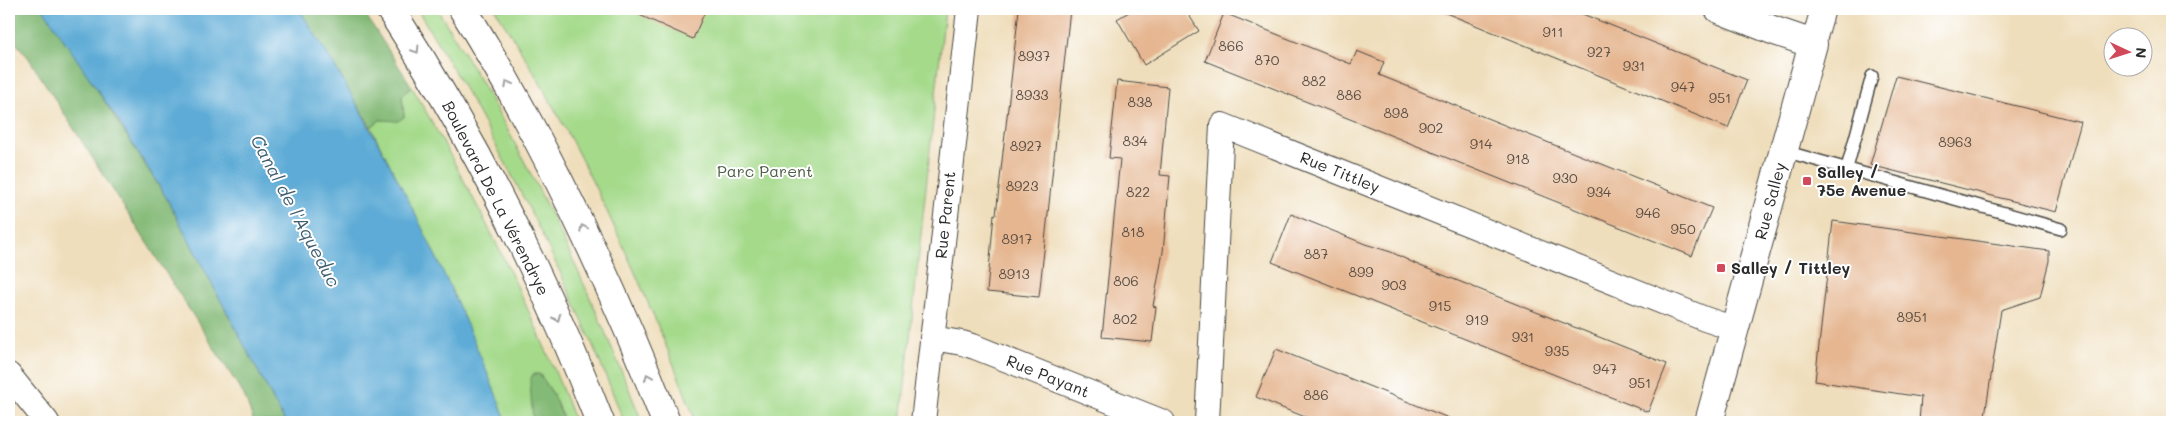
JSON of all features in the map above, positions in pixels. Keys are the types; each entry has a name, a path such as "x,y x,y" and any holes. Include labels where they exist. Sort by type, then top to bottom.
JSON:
{"main road":[{"name":"Boulevard De La Vérendrye","path":"390,9 428,69 526,250 600,422"},
{"path":"463,9 504,77 578,217 606,277 666,422"},
{"path":"1719,9 1814,44"},
{"name":"Rue Salley","path":"1709,422 1814,44"}],"street":[{"name":"Rue Parent","path":"923,422 969,9"},
{"name":"Rue Salley","path":"1814,44 1823,9"},
{"name":"Rue Tittley","path":"1207,422 1222,125 1700,317 1735,329"},
{"name":"Rue Payant","path":"932,338 975,347 1163,422"},
{"path":"9,375 47,422"}],"lane":[{"path":"1848,168 1872,76"},
{"path":"1784,150 2061,229"}],"green space":[{"path":"9,9 43,9 54,23 166,197 285,422 254,422 244,395 28,57 9,35"},
{"path":"299,9 362,9 412,87 402,95 404,117 398,121 380,120 371,127"},
{"path":"417,9 437,9 496,108 574,263 598,315 642,422 624,422 580,315 530,211 476,109"},
{"name":"Parc Parent","path":"495,9 945,9 901,422 696,422 631,263 581,158 554,108"},
{"path":"412,87 500,252 540,336 575,422 565,422 551,391 540,374 533,404 533,422 507,422 452,291 371,127 380,120 404,117 402,95"},
{"path":"533,374 539,374 551,391 565,422 533,422 530,381"}],"water":[{"name":"Canal de l'Aqueduc","path":"43,9 299,9 359,108 414,210 463,315 507,422 285,422 166,197 117,119"}],"building":[{"path":"626,9 706,9 693,39"},
{"path":"1019,9 1070,9 1039,297 987,292 994,214 996,215"},
{"path":"1134,9 1185,9 1199,31 1144,65 1117,19"},
{"path":"1436,9 1570,9 1747,80 1728,128"},
{"path":"1224,13 1351,64 1357,51 1384,62 1379,75 1712,208 1692,256 1205,61"},
{"path":"1896,76 2081,122 2056,212 1870,165"},
{"path":"1117,81 1168,87 1160,175 1170,176 1163,252 1153,306 1156,307 1152,342 1102,337 1120,159 1109,158"},
{"path":"1291,214 1365,244 1391,252 1418,265 1667,364 1648,412 1272,262"},
{"path":"1833,221 2049,251 2049,261 2040,297 2001,310 1984,422 1919,422 1921,397 1815,381"},
{"path":"1276,349 1456,422 1319,422 1287,410 1256,397"}],"place":[{"name":"Salley / 75e Avenue","path":"1807,181"},
{"name":"Salley / Tittley","path":"1721,268"}]}
